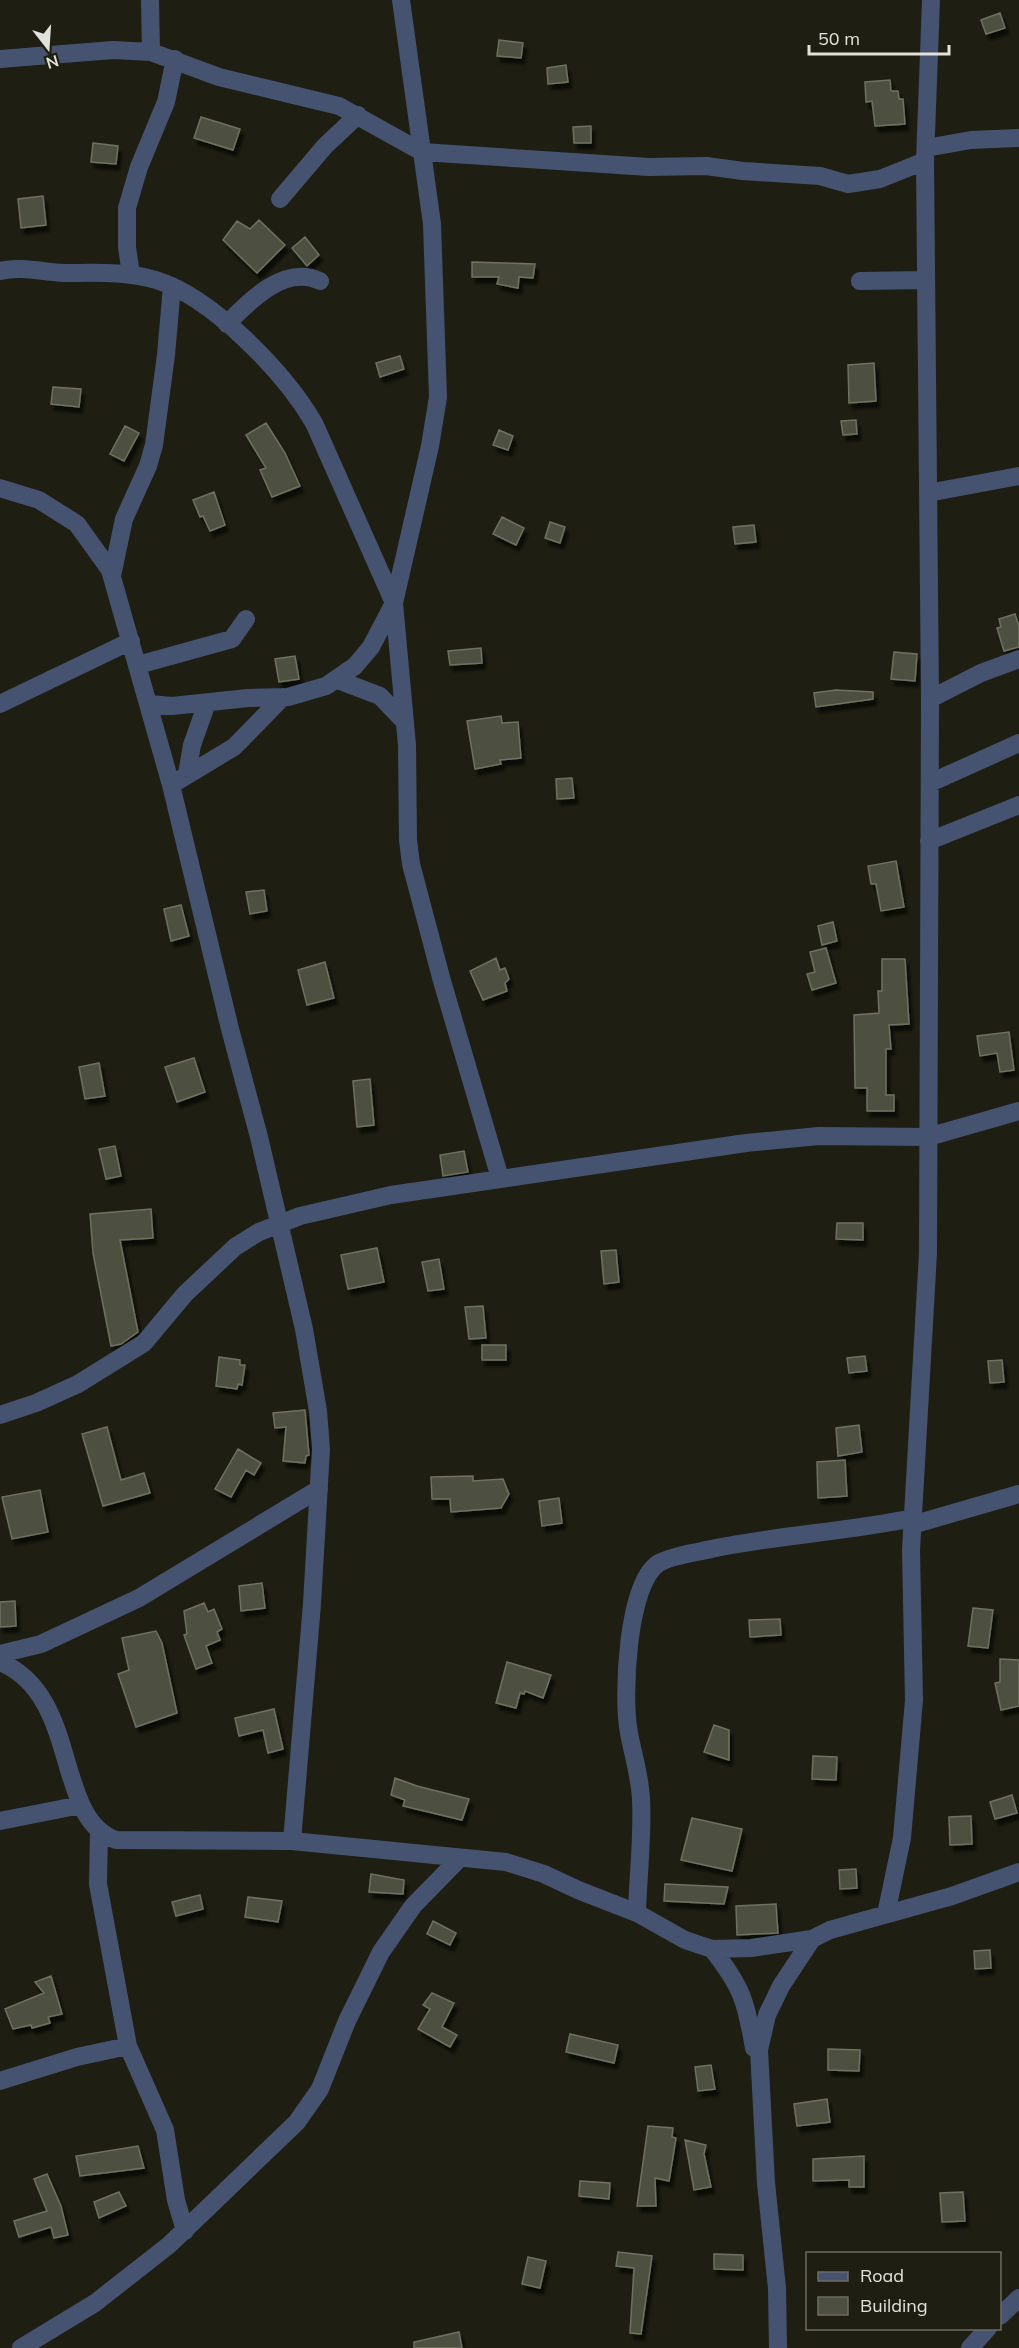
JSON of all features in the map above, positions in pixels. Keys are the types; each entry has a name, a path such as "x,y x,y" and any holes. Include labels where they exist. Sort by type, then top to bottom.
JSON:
{"street":[{"path":"150,0 151,52"},
{"path":"150,704 207,704 248,698 283,697 308,692 338,680 355,666 371,647 394,603 432,439 438,397 434,260 401,0"},
{"path":"886,1914 902,1838 915,1700 911,1618 913,1521 928,1253 930,699 925,155 931,0"},
{"path":"0,59 113,50 151,52 219,77 339,106 422,152 658,167 706,166 820,176 848,184 879,179 925,155 971,140 1019,138"},
{"path":"131,275 127,208 139,167 166,102 175,59"},
{"path":"280,199 325,146 358,115"},
{"path":"0,271 10,269 131,275 172,286 203,304 227,324 282,377 307,411 394,603 404,721 408,840 416,885 501,1178"},
{"path":"227,324 256,296 276,284 304,277 320,281"},
{"path":"860,281 926,280"},
{"path":"112,578 124,519 145,474 154,445 165,365 172,286"},
{"path":"928,493 1019,476"},
{"path":"0,488 39,500 77,524 106,563 112,578 150,704 171,785 304,1329 318,1411 321,1449 311,1623 292,1841"},
{"path":"138,665 232,639 246,619"},
{"path":"0,704 131,641"},
{"path":"930,699 973,676 1019,658"},
{"path":"338,680 368,689 380,696 404,721"},
{"path":"171,785 234,747 283,697"},
{"path":"187,774 192,745 207,704"},
{"path":"930,783 1019,742"},
{"path":"929,841 1019,805"},
{"path":"0,1415 36,1404 78,1384 144,1343 185,1294 235,1247 279,1223 334,1207 501,1178 746,1143 819,1136 928,1137 1019,1111"},
{"path":"0,1654 52,1639 140,1598 319,1489"},
{"path":"637,1913 641,1797 638,1763 628,1732 626,1684 632,1628 647,1573 659,1563 684,1555 761,1540 913,1521 1019,1494"},
{"path":"0,1662 24,1677 45,1707 62,1740 81,1805 91,1824 99,1832 116,1839 292,1841 520,1865 637,1913 685,1940 712,1949 751,1947 812,1939 886,1914 952,1896 1019,1872"},
{"path":"0,1821 81,1805"},
{"path":"99,1832 98,1884 128,2046 165,2130 176,2200 184,2231"},
{"path":"21,2348 117,2288 184,2231 297,2122 320,2089 347,2021 381,1952 413,1906 459,1859"},
{"path":"759,2073 761,2035 767,2015 781,1986 812,1939"},
{"path":"712,1949 741,1988 749,2013 759,2073 777,2288 778,2348"},
{"path":"0,2081 77,2057 128,2046"},
{"path":"1001,2314 1019,2298"},
{"path":"970,2348 986,2330"}],"building":[{"path":"1000,13 1005,28 986,34 981,20"},
{"path":"499,40 523,43 521,58 497,56"},
{"path":"566,65 568,82 548,84 547,68"},
{"path":"890,80 891,91 898,91 899,99 903,99 905,124 875,126 872,101 866,102 865,82"},
{"path":"201,117 240,129 233,150 194,138"},
{"path":"591,126 591,143 574,143 573,127"},
{"path":"93,143 118,146 116,164 91,162"},
{"path":"43,196 46,225 21,228 18,199"},
{"path":"259,220 285,245 257,273 223,240 237,221 250,229"},
{"path":"305,237 319,255 307,266 292,248"},
{"path":"472,262 535,264 533,278 519,277 518,288 497,284 499,277 472,277"},
{"path":"400,356 404,369 380,377 376,363"},
{"path":"874,363 876,401 849,403 848,365"},
{"path":"53,387 81,389 79,407 51,404"},
{"path":"856,420 857,434 843,435 841,421"},
{"path":"266,423 285,453 300,486 272,497 260,470 266,468 246,435"},
{"path":"125,426 139,433 124,461 110,454"},
{"path":"499,430 513,436 508,450 493,445"},
{"path":"214,492 225,525 210,531 203,516 200,517 193,500"},
{"path":"502,517 524,528 516,545 493,534"},
{"path":"550,522 565,527 560,543 545,538"},
{"path":"754,525 756,542 735,544 733,527"},
{"path":"1015,614 1019,626 1019,647 1004,651 997,628 1001,627 999,619"},
{"path":"481,648 482,663 450,665 448,651"},
{"path":"894,652 917,654 915,681 891,679"},
{"path":"295,656 299,679 279,682 275,659"},
{"path":"836,690 873,692 873,699 816,707 814,693"},
{"path":"501,716 502,723 518,722 521,758 500,760 501,764 475,769 467,721"},
{"path":"572,778 574,798 557,799 556,779"},
{"path":"896,861 904,907 881,911 876,884 871,884 868,866"},
{"path":"264,890 267,911 250,914 246,892"},
{"path":"181,905 189,936 171,941 164,909"},
{"path":"833,922 837,941 822,945 818,926"},
{"path":"826,948 836,983 812,990 807,974 815,972 810,952"},
{"path":"496,958 500,970 505,968 509,979 505,983 507,991 483,1000 470,971"},
{"path":"882,959 905,959 909,1024 889,1025 891,1049 886,1049 886,1095 894,1095 894,1111 867,1111 867,1088 855,1088 854,1015 879,1013 878,991 882,991"},
{"path":"325,962 334,998 307,1005 298,970"},
{"path":"1009,1032 1014,1070 1000,1072 997,1053 980,1056 977,1036"},
{"path":"194,1058 205,1092 177,1102 165,1067"},
{"path":"99,1063 105,1096 85,1099 79,1067"},
{"path":"370,1079 374,1125 357,1127 353,1081"},
{"path":"115,1146 121,1176 106,1179 99,1149"},
{"path":"464,1151 468,1172 443,1176 440,1155"},
{"path":"151,1209 153,1238 120,1240 138,1332 121,1344 111,1346 93,1253 90,1214"},
{"path":"837,1223 863,1223 863,1240 836,1239"},
{"path":"377,1248 384,1282 348,1289 341,1255"},
{"path":"616,1250 619,1282 604,1284 601,1251"},
{"path":"439,1259 444,1289 428,1291 422,1262"},
{"path":"483,1306 486,1338 469,1339 465,1307"},
{"path":"482,1345 506,1345 506,1360 482,1360"},
{"path":"865,1356 867,1371 849,1373 847,1358"},
{"path":"219,1357 240,1360 240,1365 245,1365 242,1385 238,1384 237,1389 216,1386"},
{"path":"1002,1360 1004,1382 990,1383 988,1361"},
{"path":"305,1410 309,1455 306,1456 305,1463 283,1461 286,1427 275,1428 273,1413"},
{"path":"859,1425 862,1452 838,1456 836,1428"},
{"path":"107,1427 121,1480 144,1473 150,1493 103,1506 82,1434"},
{"path":"238,1449 261,1463 254,1475 246,1470 231,1497 215,1489"},
{"path":"845,1460 847,1496 818,1498 817,1462"},
{"path":"473,1476 473,1481 503,1479 509,1494 501,1508 451,1512 450,1499 432,1499 431,1477"},
{"path":"40,1490 48,1532 12,1539 2,1497"},
{"path":"559,1498 562,1523 542,1526 539,1501"},
{"path":"262,1583 265,1608 241,1611 239,1586"},
{"path":"15,1601 16,1626 0,1627 0,1602"},
{"path":"204,1603 208,1612 214,1609 222,1629 217,1632 220,1640 206,1646 212,1663 196,1669 184,1635 187,1634 184,1611"},
{"path":"973,1608 993,1610 988,1648 968,1646"},
{"path":"780,1619 781,1635 750,1637 749,1620"},
{"path":"156,1631 162,1643 177,1713 136,1727 118,1674 129,1670 122,1638"},
{"path":"1000,1659 1019,1660 1019,1706 1001,1710 995,1683 1000,1682"},
{"path":"507,1662 551,1675 543,1698 525,1691 524,1694 520,1693 516,1708 496,1703"},
{"path":"274,1709 283,1749 268,1753 263,1730 239,1736 235,1718"},
{"path":"714,1725 729,1730 729,1760 704,1752"},
{"path":"813,1756 837,1757 836,1780 812,1779"},
{"path":"395,1778 469,1799 462,1820 403,1806 405,1800 391,1795"},
{"path":"1012,1795 1017,1813 995,1819 990,1802"},
{"path":"971,1816 972,1844 950,1845 949,1817"},
{"path":"692,1818 742,1829 732,1871 681,1860"},
{"path":"856,1869 857,1888 840,1889 839,1870"},
{"path":"371,1874 404,1880 403,1894 369,1892"},
{"path":"665,1884 728,1887 724,1904 664,1901"},
{"path":"200,1895 203,1909 176,1916 172,1902"},
{"path":"248,1897 282,1901 278,1922 245,1917"},
{"path":"776,1904 778,1933 737,1935 736,1906"},
{"path":"433,1921 456,1933 450,1945 427,1934"},
{"path":"990,1950 991,1968 975,1969 974,1951"},
{"path":"51,1976 62,2014 48,2017 50,2023 32,2028 31,2025 13,2029 5,2009 44,1993 35,1982"},
{"path":"432,1993 454,2003 442,2027 457,2035 450,2047 418,2029 430,2009 423,2005"},
{"path":"570,2034 618,2045 614,2063 566,2052"},
{"path":"828,2049 860,2050 859,2071 828,2070"},
{"path":"711,2065 715,2089 698,2091 695,2067"},
{"path":"827,2099 830,2122 797,2126 794,2104"},
{"path":"648,2126 673,2128 672,2137 676,2138 669,2181 655,2178 656,2206 637,2206"},
{"path":"685,2140 706,2145 704,2154 711,2187 694,2190"},
{"path":"138,2146 144,2168 80,2176 76,2156"},
{"path":"864,2156 864,2187 849,2187 849,2180 813,2181 813,2159"},
{"path":"47,2174 61,2206 68,2235 54,2238 51,2227 19,2237 14,2221 47,2211 34,2179"},
{"path":"580,2181 610,2183 609,2199 579,2196"},
{"path":"119,2192 126,2206 99,2218 94,2202"},
{"path":"963,2192 965,2221 942,2222 940,2193"},
{"path":"618,2252 652,2256 641,2334 630,2333 634,2268 616,2266"},
{"path":"714,2254 743,2255 743,2270 714,2269"},
{"path":"528,2257 546,2261 540,2288 522,2284"},
{"path":"459,2332 462,2348 414,2348 414,2342"}]}
